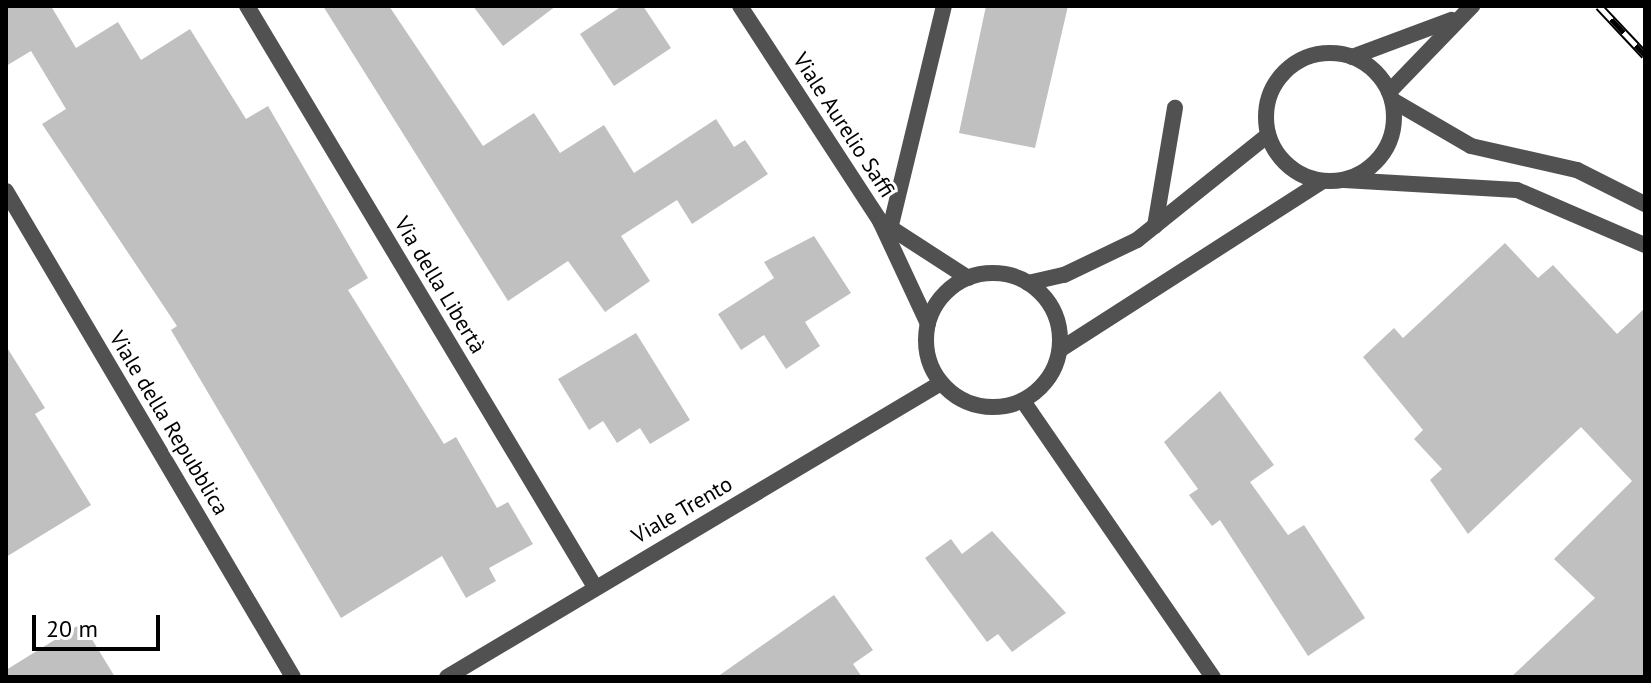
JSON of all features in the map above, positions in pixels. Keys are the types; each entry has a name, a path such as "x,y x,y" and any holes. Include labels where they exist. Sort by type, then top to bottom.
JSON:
{"street":[{"name":"Via della Libertà","path":"247,6 595,587"},
{"name":"Viale Aurelio Saffi","path":"740,6 885,225 968,278"},
{"path":"928,324 885,225 944,6"},
{"path":"1466,11 1352,57 1312,55 1287,71 1270,95 1268,135 1289,166 1323,181 1517,190 1645,245"},
{"path":"1344,180 1363,172 1390,141 1391,96 1466,11"},
{"path":"1352,57 1391,96 1471,146 1577,170 1645,204"},
{"path":"1155,226 1175,108"},
{"path":"1028,283 1109,256 1155,226 1268,135"},
{"path":"1061,349 1055,311 1028,283 988,273 968,278 943,296 928,324 925,344 941,383 979,407 1023,401 1042,388 1061,349 1323,181"},
{"name":"Viale della Repubblica","path":"6,191 293,677"},
{"name":"Viale Trento","path":"447,677 941,383"},
{"path":"1023,401 1213,677"}],"building":[{"path":"6,6 51,6 76,48 118,22 141,60 190,29 246,119 268,106 368,278 348,290 444,444 456,437 497,508 508,502 533,544 489,568 496,581 466,598 442,556 341,618 171,330 177,326 42,124 66,109 31,51 6,66"},
{"path":"323,6 389,6 483,146 534,113 560,153 604,125 634,173 716,119 734,147 745,140 768,174 692,224 677,200 621,236 650,281 605,312 568,261 508,301"},
{"path":"473,6 556,6 503,46"},
{"path":"622,6 643,6 671,48 614,86 580,34"},
{"path":"986,6 1068,6 1035,148 959,133"},
{"path":"814,236 851,293 805,322 820,346 786,369 764,335 741,350 718,314 774,278 764,262"},
{"path":"1505,243 1538,278 1553,265 1617,334 1645,308 1645,677 1511,677 1595,598 1554,559 1632,481 1581,427 1468,534 1430,480 1442,469 1414,439 1423,430 1363,357 1394,328 1403,338"},
{"path":"636,333 690,420 650,444 640,428 617,443 603,421 589,430 558,379"},
{"path":"6,346 45,408 35,414 91,505 6,557"},
{"path":"1220,391 1274,465 1250,482 1288,535 1304,525 1365,618 1308,656 1220,520 1212,526 1189,495 1198,489 1164,442"},
{"path":"992,531 1066,613 1012,652 998,634 987,642 925,558 951,539 962,554"},
{"path":"834,595 873,650 853,664 862,677 717,677"},
{"path":"82,623 115,677 6,677 6,670"}],"railway":[{"path":"1599,6 1645,55"}]}
